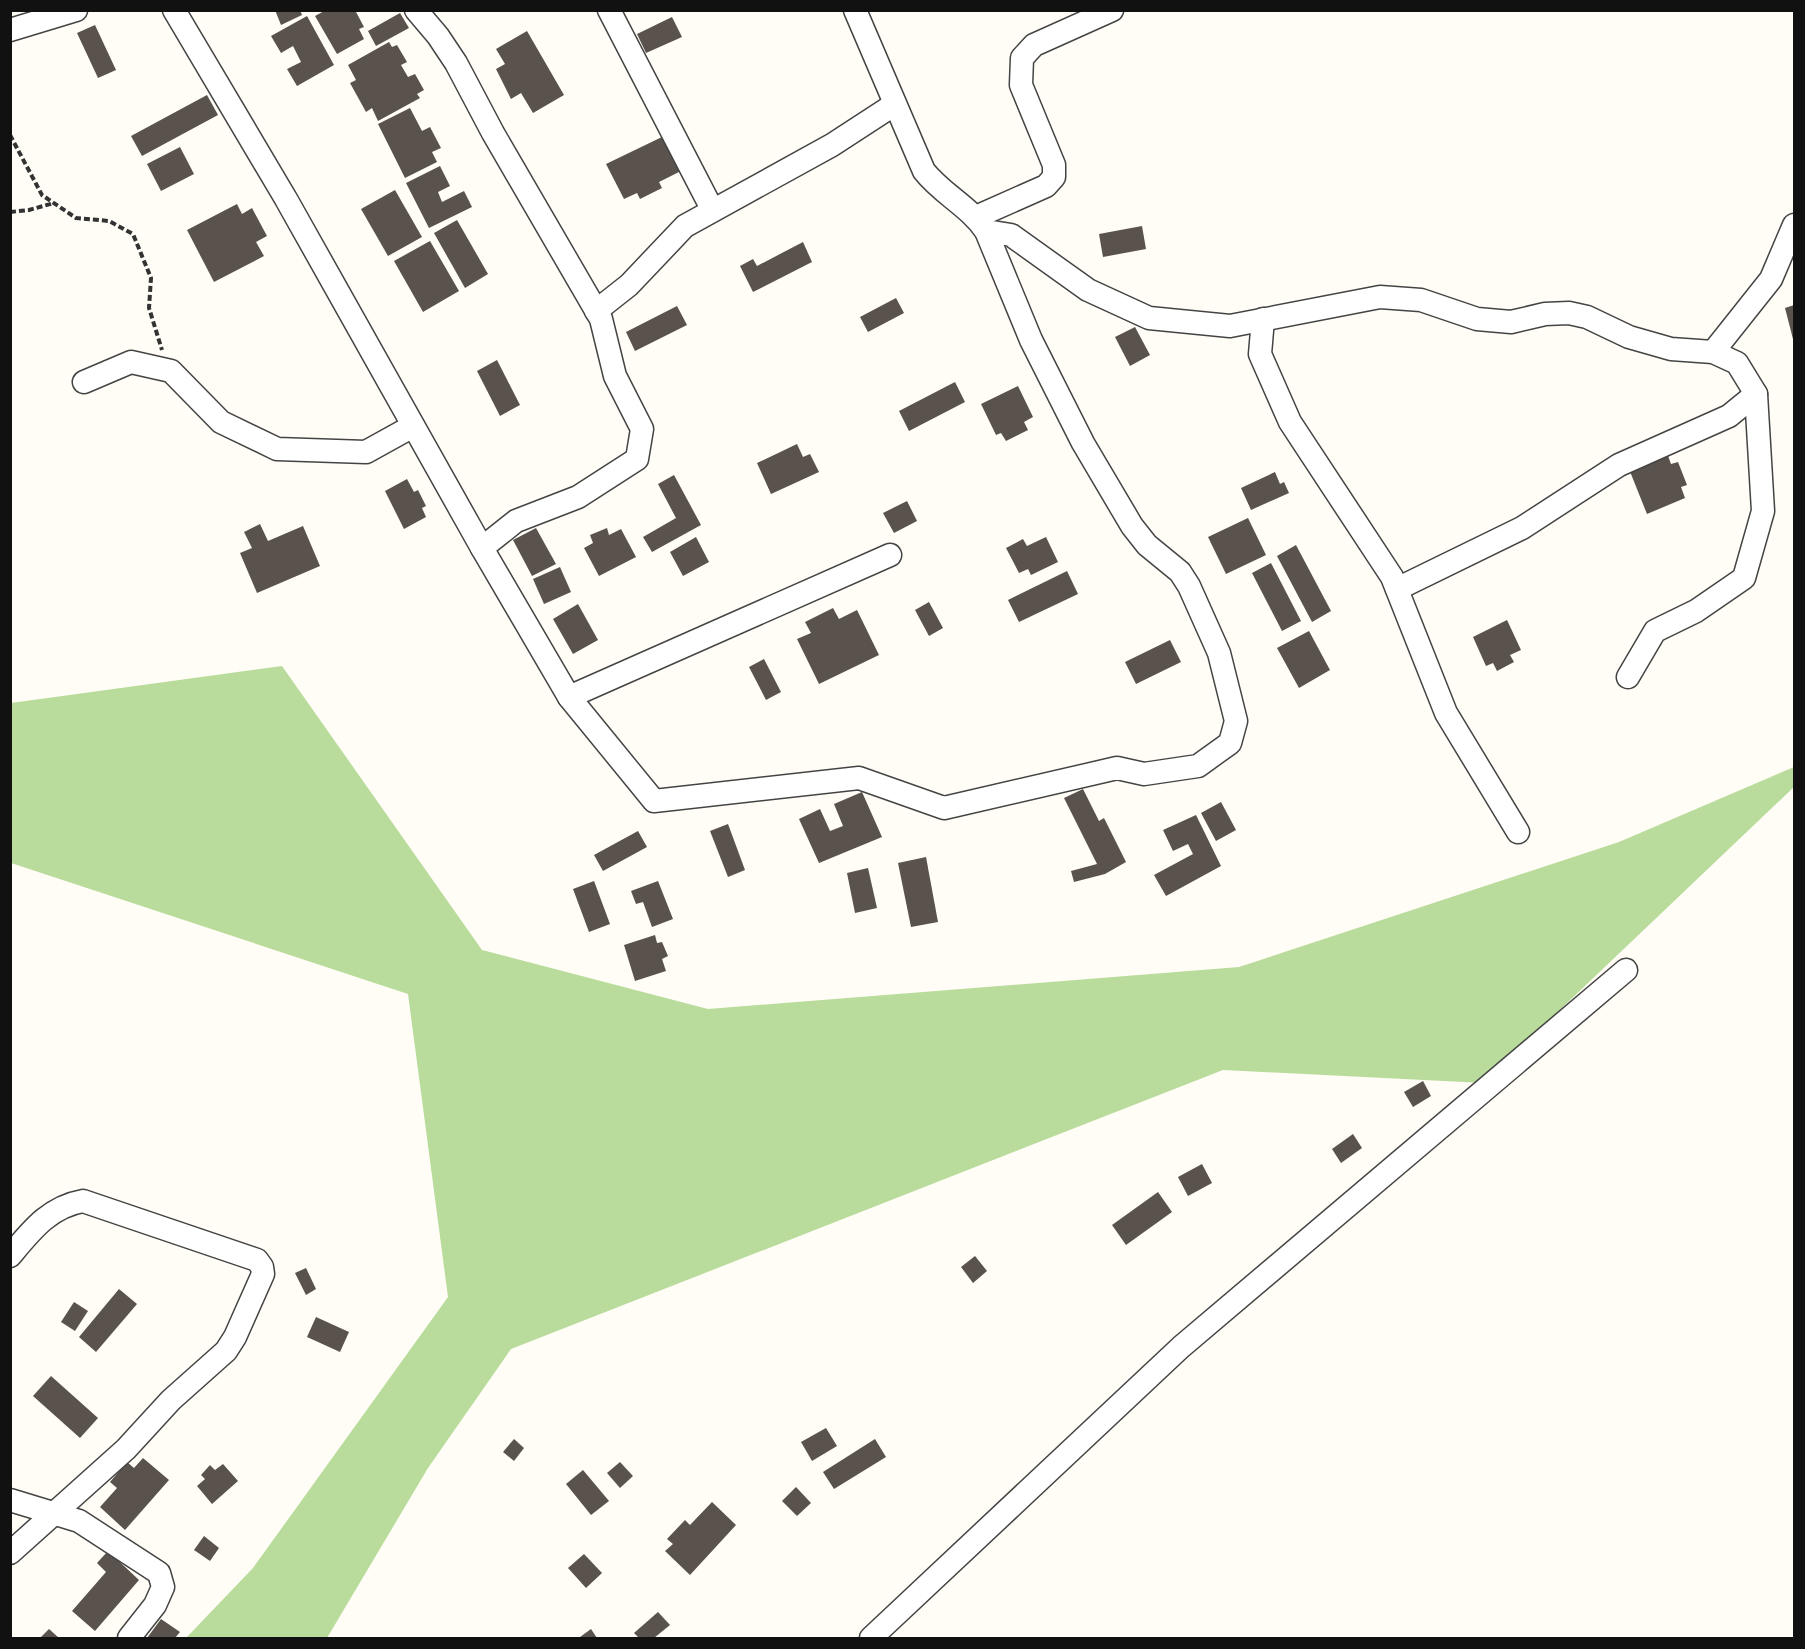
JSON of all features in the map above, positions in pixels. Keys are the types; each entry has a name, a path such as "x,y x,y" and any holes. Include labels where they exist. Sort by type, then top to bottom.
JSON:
{"street":[{"path":"10,30 76,10"},
{"path":"174,10 285,199 569,697 654,801 860,778 944,808 1117,768 1144,774 1198,766 1230,743 1236,721 1219,653 1189,586 1180,572 1147,545 1132,526 1083,443 1030,340 981,224"},
{"path":"416,10 456,63 596,311 615,376 642,429 637,459 627,469 578,497 516,521 482,548"},
{"path":"609,10 712,209"},
{"path":"855,10 924,171 936,187 981,224 1011,235 1088,290 1149,318 1230,326 1380,297 1401,298 1421,300 1478,319 1511,322 1545,314 1569,313 1587,317 1629,337 1671,349 1713,352 1737,363 1756,394 1763,511 1744,578 1696,611 1655,631 1628,677"},
{"path":"981,224 1046,186 1054,177 1054,165 1021,85 1022,58 1034,45 1112,10"},
{"path":"596,311 629,285 685,226 712,209 832,145 895,104"},
{"path":"1713,352 1771,279 1794,225"},
{"path":"1263,320 1260,354 1290,422 1392,577 1446,713 1518,832"},
{"path":"84,382 131,362 171,371 220,422 277,449 366,452 413,426"},
{"path":"1397,589 1522,528 1619,465 1729,416 1756,394"},
{"path":"569,697 890,555"},
{"path":"871,1638 1181,1347 1626,969"},
{"path":"10,1256 38,1222 68,1204 83,1201 257,1260 262,1267 258,1285 235,1337 226,1351 171,1400 126,1449 10,1552"},
{"path":"10,1500 79,1521 159,1573 163,1587 155,1605 129,1638"}],"path":[{"path":"10,135 42,195 76,218 109,221 133,234 151,278 149,308 157,338 171,371"},
{"path":"10,212 29,210 54,203"}],"green space":[{"path":"282,666 482,950 708,1009 1239,967 1619,842 1794,767 1794,787 1483,1083 1223,1070 511,1349 428,1468 327,1638 186,1638 253,1568 448,1297 408,994 11,863 11,703"}],"building":[{"path":"275,10 300,10 302,15 281,25"},
{"path":"326,10 355,10 364,27 359,29 364,39 337,54 315,16"},
{"path":"400,13 409,28 376,46 368,31"},
{"path":"307,16 334,65 297,86 287,69 301,62 293,46 281,53 271,36"},
{"path":"672,17 682,37 646,53 637,34"},
{"path":"95,25 116,70 98,78 77,33"},
{"path":"527,31 564,95 533,113 521,93 511,99 496,69 505,64 496,49"},
{"path":"389,42 392,47 397,45 407,62 401,65 408,77 415,74 424,90 417,94 420,98 378,121 372,108 366,112 350,83 356,80 348,65"},
{"path":"207,95 218,115 142,156 131,136"},
{"path":"410,108 422,131 430,127 441,148 432,152 437,162 405,178 378,124"},
{"path":"664,136 681,171 659,182 662,188 640,199 637,193 624,199 606,164"},
{"path":"180,147 194,174 161,191 147,164"},
{"path":"440,166 450,186 438,192 442,202 464,191 472,207 429,228 406,183"},
{"path":"395,190 422,237 388,256 361,209"},
{"path":"237,204 242,214 252,208 267,236 256,242 264,256 214,282 187,230"},
{"path":"457,220 488,274 465,288 434,233"},
{"path":"1142,226 1146,249 1103,257 1099,234"},
{"path":"430,241 459,291 423,312 394,261"},
{"path":"803,242 812,262 753,292 740,266 753,259 757,266"},
{"path":"896,298 904,313 868,332 860,317"},
{"path":"1794,305 1794,343 1785,308"},
{"path":"677,306 687,325 635,351 626,332"},
{"path":"1135,327 1150,355 1130,366 1115,337"},
{"path":"497,360 520,405 500,416 477,371"},
{"path":"955,382 965,402 909,431 899,411"},
{"path":"1018,386 1033,417 1024,422 1028,430 1006,441 1001,433 996,435 981,404"},
{"path":"797,444 803,457 810,454 819,472 771,494 757,463"},
{"path":"1667,453 1671,464 1678,462 1687,485 1681,487 1685,498 1647,514 1629,469"},
{"path":"1275,472 1280,484 1284,482 1289,493 1251,510 1241,488"},
{"path":"674,475 701,525 652,552 643,537 676,518 658,484"},
{"path":"407,479 414,492 418,490 426,506 422,508 426,517 404,529 385,491"},
{"path":"907,501 917,521 894,533 883,513"},
{"path":"1248,518 1266,555 1226,574 1208,537"},
{"path":"260,524 268,541 303,526 320,566 257,593 240,553 252,548 244,532"},
{"path":"536,528 556,564 532,576 513,540"},
{"path":"607,528 609,535 621,529 636,557 599,576 584,548 593,543 590,535"},
{"path":"696,537 709,562 683,576 670,552"},
{"path":"1046,537 1058,562 1031,575 1028,569 1019,573 1006,548 1023,539 1027,546"},
{"path":"1296,545 1331,611 1312,622 1277,556"},
{"path":"1271,563 1301,621 1282,631 1252,573"},
{"path":"560,567 571,592 544,604 533,579"},
{"path":"1067,571 1078,594 1019,622 1008,600"},
{"path":"929,602 943,628 929,636 915,610"},
{"path":"578,604 598,640 573,654 553,619"},
{"path":"833,608 839,619 857,610 879,655 819,684 797,639 811,633 805,622"},
{"path":"1507,620 1521,650 1510,655 1514,662 1497,671 1493,663 1486,666 1473,637"},
{"path":"1309,631 1330,670 1299,688 1277,648"},
{"path":"1170,640 1181,662 1136,684 1125,662"},
{"path":"764,659 781,692 766,700 749,667"},
{"path":"1083,789 1099,821 1104,818 1126,862 1105,874 1074,882 1071,871 1097,864 1064,798"},
{"path":"862,792 882,837 819,863 799,819 820,809 830,831 843,826 834,804"},
{"path":"1221,802 1236,830 1216,841 1201,813"},
{"path":"1196,815 1221,866 1166,896 1154,875 1193,854 1188,844 1173,851 1163,830"},
{"path":"728,824 745,870 728,877 710,831"},
{"path":"638,831 647,847 603,871 594,855"},
{"path":"926,857 938,922 911,927 898,863"},
{"path":"868,868 877,908 855,913 847,873"},
{"path":"594,881 610,924 589,932 573,889"},
{"path":"658,881 673,919 652,927 643,902 636,904 631,891"},
{"path":"655,935 657,943 662,942 668,956 662,959 666,971 635,981 624,945"},
{"path":"1423,1081 1431,1096 1413,1107 1404,1092"},
{"path":"1353,1134 1362,1148 1341,1163 1332,1149"},
{"path":"1202,1164 1212,1183 1188,1196 1178,1177"},
{"path":"1158,1192 1172,1212 1126,1245 1112,1225"},
{"path":"975,1256 987,1271 973,1283 961,1267"},
{"path":"306,1268 316,1289 306,1295 295,1273"},
{"path":"119,1289 137,1304 96,1352 79,1337"},
{"path":"74,1302 88,1311 75,1331 61,1322"},
{"path":"316,1317 349,1332 340,1352 307,1337"},
{"path":"51,1376 98,1418 80,1438 33,1396"},
{"path":"826,1428 837,1446 812,1461 801,1442"},
{"path":"514,1439 524,1448 514,1461 503,1452"},
{"path":"875,1439 886,1457 834,1489 823,1472"},
{"path":"143,1458 169,1480 125,1530 100,1507 117,1488 110,1482 127,1462 134,1468"},
{"path":"620,1462 633,1476 620,1488 607,1473"},
{"path":"223,1464 238,1481 212,1504 197,1486 205,1479 201,1475 210,1465 215,1470"},
{"path":"583,1470 609,1501 591,1515 566,1484"},
{"path":"796,1487 811,1503 797,1516 782,1501"},
{"path":"712,1502 736,1525 690,1575 665,1551 673,1544 667,1539 685,1520 690,1525"},
{"path":"204,1536 219,1548 210,1561 194,1550"},
{"path":"108,1551 139,1580 95,1631 72,1611 106,1572 97,1563"},
{"path":"584,1554 602,1573 586,1588 568,1568"},
{"path":"658,1612 670,1625 654,1638 639,1638 634,1633"},
{"path":"161,1619 180,1632 175,1638 147,1638"},
{"path":"49,1629 59,1638 40,1638"},
{"path":"591,1629 597,1638 580,1638 580,1637"}]}
